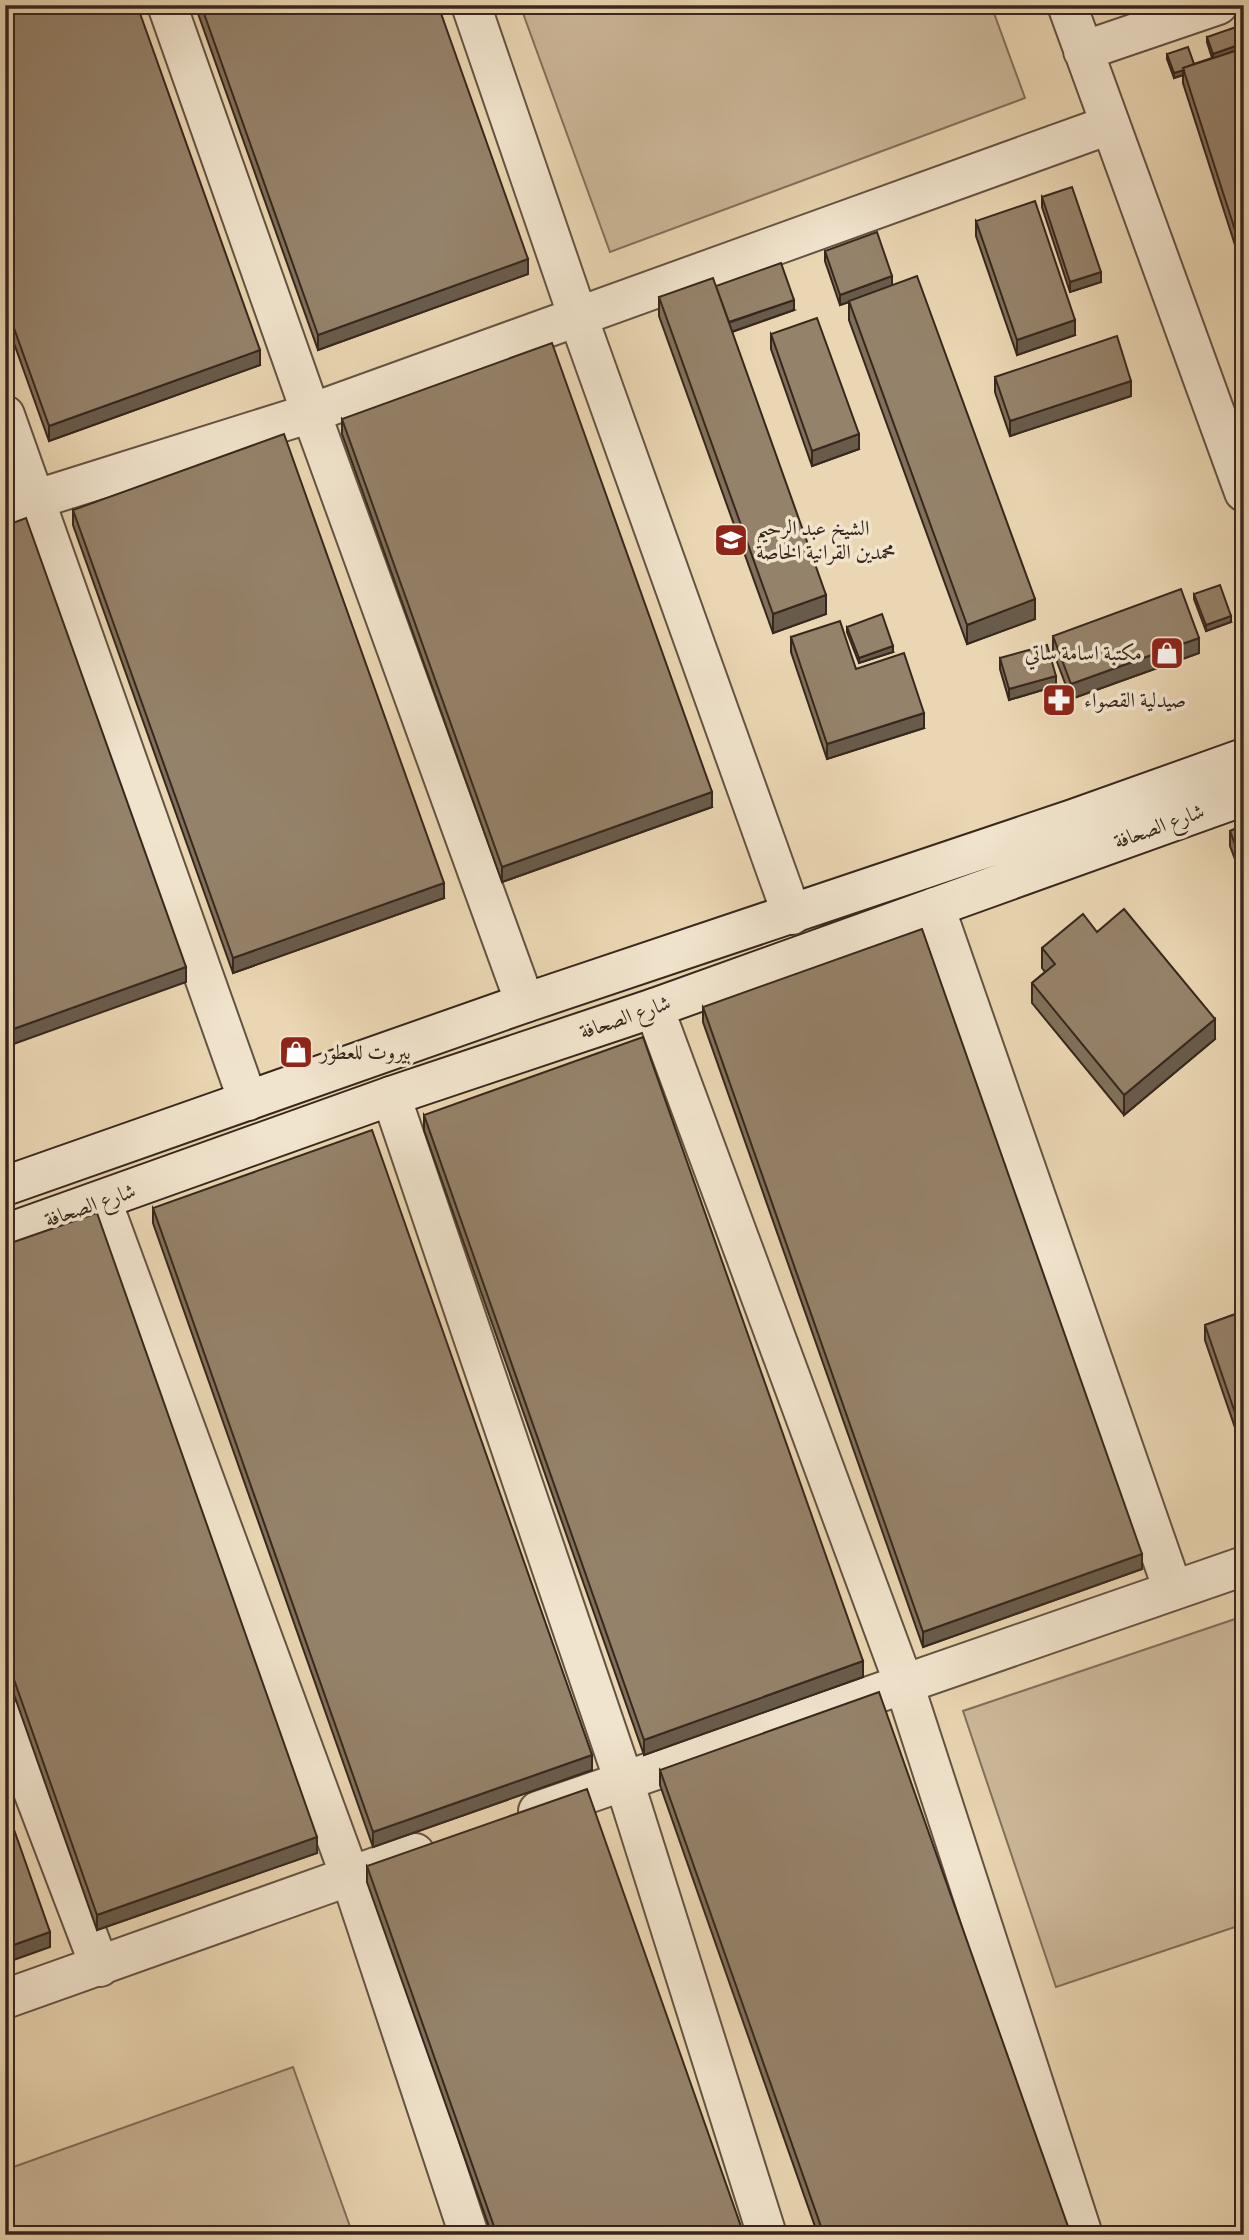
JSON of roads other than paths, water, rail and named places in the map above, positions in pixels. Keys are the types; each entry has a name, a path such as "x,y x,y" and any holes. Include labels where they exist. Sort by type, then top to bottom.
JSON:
{"street":[{"path":"167,5 311,414 526,1003"},
{"path":"471,5 578,317 792,915"},
{"path":"1067,5 1244,492"},
{"path":"1083,51 1218,5"},
{"path":"20,503 311,414 1110,125"},
{"path":"5,415 20,503 248,1101"},
{"name":"شارع الصحافة","path":"5,1186 526,1003 792,915 1244,758"},
{"name":"شارع الصحافة","path":"5,1234 391,1096 654,1008 1244,796"},
{"path":"936,907 1173,1590"},
{"path":"654,1008 904,1684 1083,2235"},
{"path":"391,1096 624,1781 767,2235"},
{"path":"102,1201 350,1876 469,2235"},
{"path":"507,1822 1244,1566"},
{"path":"5,1717 100,1966"},
{"path":"5,1999 454,1840"}],"place":[{"name":"الشيخ عبد الرحيم محمدين القرانية الخاصة","path":"731,540"},
{"name":"مكتبة اسامة ساتي","path":"1167,653"},
{"name":"صيدلية القصواء","path":"1059,700"},
{"name":"بيروت للعطور","path":"296,1052"}]}
